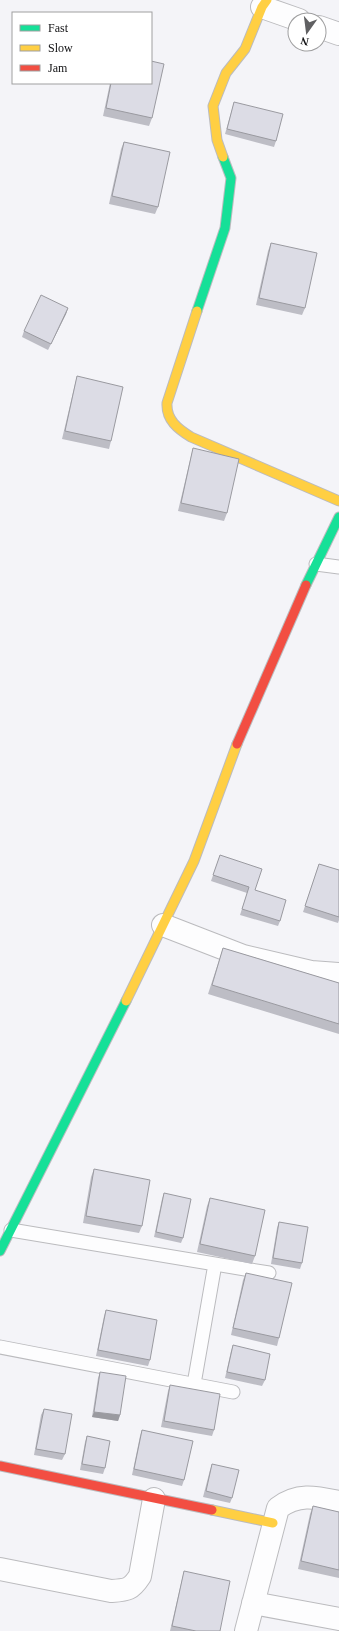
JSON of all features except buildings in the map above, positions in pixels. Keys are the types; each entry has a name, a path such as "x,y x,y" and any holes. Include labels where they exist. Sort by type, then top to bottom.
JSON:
{"street":[{"path":"287,14 265,4 245,49 226,73 213,106 217,140 231,178 225,228 167,403 166,410 170,421 178,429 191,437 339,501"},
{"path":"327,30 339,34"},
{"path":"0,1251 101,1053 194,861 234,750 294,610 339,517"},
{"path":"163,925 243,956 311,972 339,974"},
{"path":"0,1466 273,1523"},
{"path":"246,1631 278,1508 288,1501 302,1498 339,1502"},
{"path":"0,1569 111,1591 126,1590 134,1586 140,1576 154,1499"},
{"path":"253,1602 339,1619"}],"lane":[{"path":"316,564 339,566"},
{"path":"11,1230 269,1273"},
{"path":"194,1384 215,1264"},
{"path":"0,1347 233,1392"}],"traffic: fast":[{"path":"197,311 225,228 231,178 223,157"},
{"path":"306,585 339,517"},
{"path":"0,1251 126,1001"}],"traffic: slow":[{"path":"223,157 217,140 213,106 226,73 245,49 262,7 267,0"},
{"path":"197,311 167,403 168,414 171,419 177,427 191,437 339,501"},
{"path":"126,1001 194,861 237,744"},
{"path":"212,1510 273,1523"}],"traffic: jam":[{"path":"237,744 306,585"},
{"path":"0,1466 212,1510"}]}
